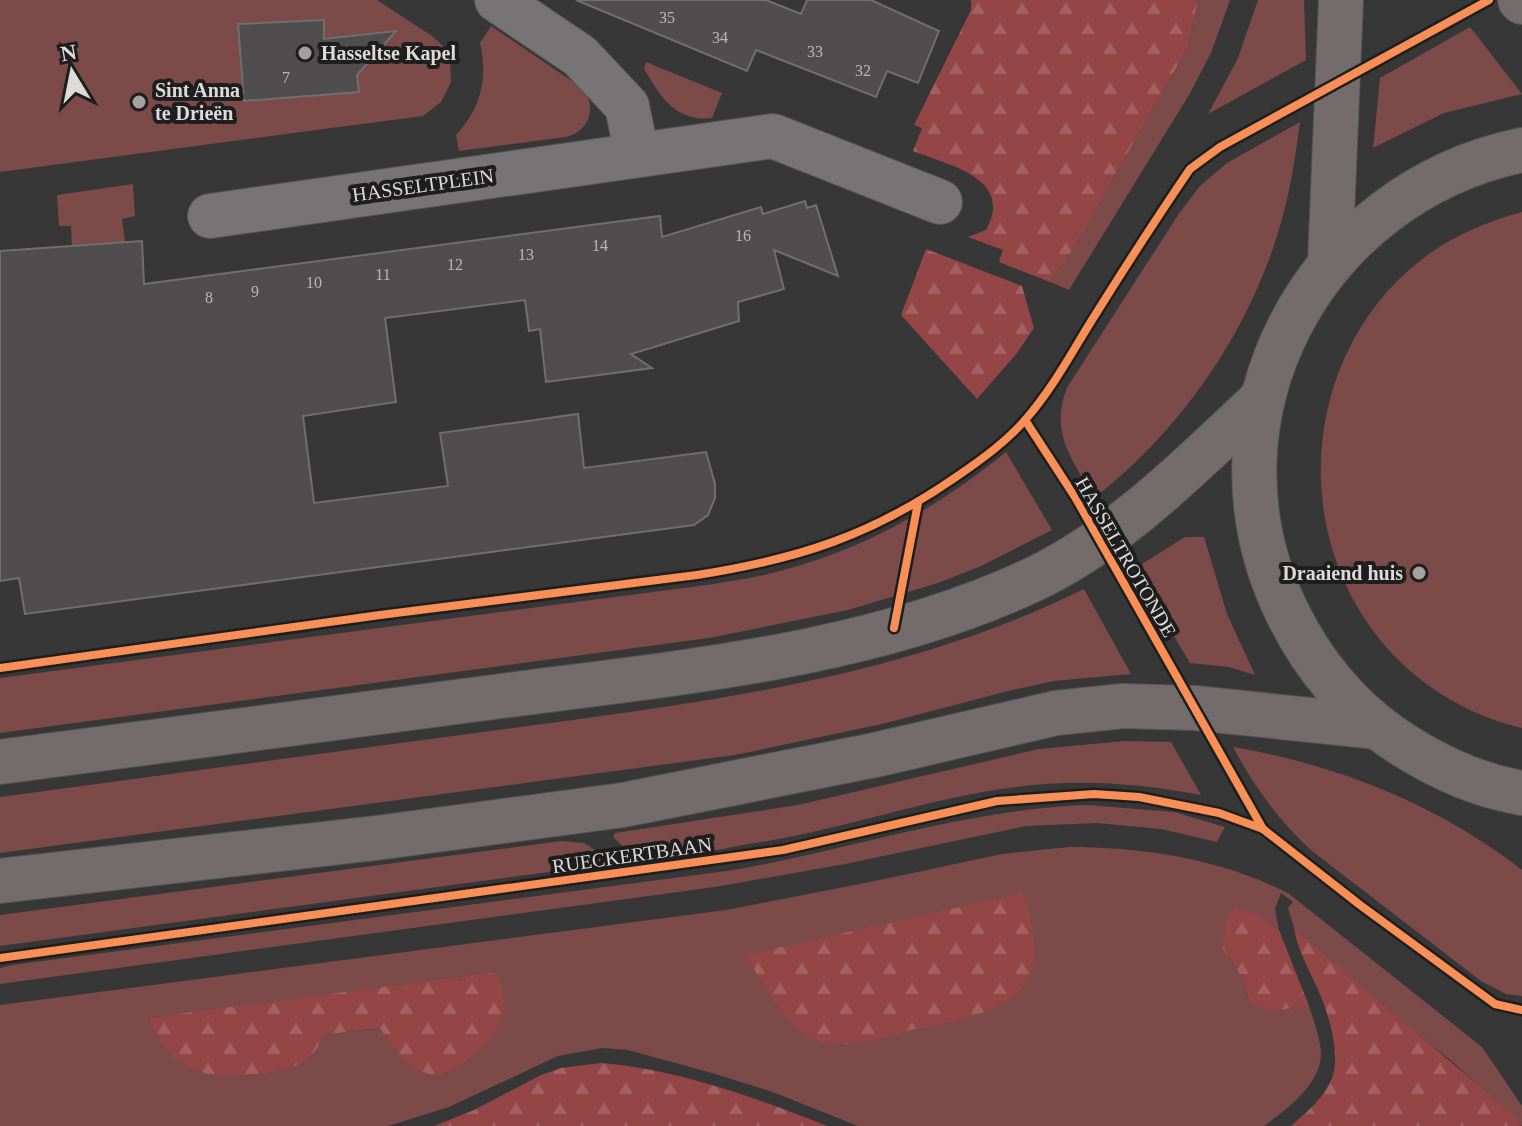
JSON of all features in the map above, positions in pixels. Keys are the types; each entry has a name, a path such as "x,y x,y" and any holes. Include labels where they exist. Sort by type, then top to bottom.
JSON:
{"main road":[{"path":"1330,263 1341,0"},
{"path":"1522,150 1458,169 1401,199 1352,239 1330,263 1301,304 1270,373 1256,443 1255,489 1261,534 1273,578 1291,620 1314,659 1357,712 1418,755 1504,788 1522,819"},
{"path":"0,762 693,671 820,648 942,616 1032,580 1099,540 1165,489 1263,398"},
{"path":"0,881 376,838 623,805 875,755 1056,713 1123,706 1195,708 1378,727"}],"street":[{"path":"497,0 580,56 627,106 637,155"},
{"name":"HASSELTPLEIN","path":"210,216 773,136 940,202"}],"shaded area":[{"path":"0,0 377,0 443,46 450,59 451,82 441,102 423,116 0,172"},
{"path":"1198,0 1230,0 1211,53 1189,95 1069,290 1050,282 1072,251 1188,47"},
{"path":"1258,0 1304,0 1306,60 1208,114 1238,58"},
{"path":"491,26 585,90 590,113 580,130 566,137 459,151 456,135 477,104 483,81 480,43"},
{"path":"1470,27 1522,94 1444,113 1373,148 1380,78"},
{"path":"646,62 722,93 712,118 688,116 670,106 644,69"},
{"path":"1300,122 1285,208 1247,311 1205,381 1180,413 1154,444 1094,498 1071,458 1062,432 1063,402 1068,386 1200,186 1227,163"},
{"path":"133,184 135,216 122,219 125,242 72,246 71,226 59,226 57,195"},
{"path":"1522,212 1522,728 1480,715 1461,705 1424,682 1391,653 1348,590 1330,539 1321,487 1323,434 1335,383 1357,334 1388,291 1429,254 1451,240 1485,224"},
{"path":"1006,452 1052,530 979,567 938,583 848,610 709,638 0,733 0,678 714,584 780,571 842,551 899,524 954,491"},
{"path":"1185,537 1204,537 1227,614 1255,675 1229,667 1190,663 1134,569"},
{"path":"1084,589 1131,674 1054,681 882,724 735,755 0,853 0,797 648,709 797,684 943,646 1014,620"},
{"path":"1125,741 1171,742 1201,795 1113,784 1024,786 956,797 789,837 663,858 634,857 613,837 615,833 798,805 1039,749"},
{"path":"1233,747 1310,765 1385,790 1456,825 1522,870 1522,996 1506,994 1481,981 1312,851 1268,802"},
{"path":"1087,805 1174,812 1225,827 1217,842 1161,829 1097,823 1026,826 845,864 715,887 0,984 0,968 12,965 734,870 954,822 1042,808"},
{"path":"562,841 584,843 608,858 608,864 0,946 0,915"},
{"path":"1069,847 1125,849 1181,857 1236,871 1288,893 1482,1047 1522,1106 1522,1126 1455,1064 1373,998 1294,928 1288,908 1293,902 1281,893 1275,909 1279,930 1258,914 1222,948 1244,980 1249,1002 1309,1006 1319,1037 1321,1055 1315,1076 1300,1096 1264,1126 858,1126 770,1091 712,1073 628,1050 602,1048 558,1056 449,1107 388,1126 0,1126 0,1005 726,910 1002,854","holes":["486,973 496,1028 469,1060 445,1074 381,1028 323,1035 315,1052 297,1065 285,1069 224,1075 195,1068 148,1019"]}],"green space":[{"path":"971,0 1198,0 1188,47 1072,251 1050,282 999,262 1003,250 968,237 986,230 993,212 992,198 985,186 959,168 913,151 922,128 914,125 971,10"},
{"path":"926,249 1022,286 1034,328 977,399 901,315"},
{"path":"1022,893 1033,934 1034,960 1027,980 1015,995 977,1015 873,1040 833,1044 809,1037 781,1010 745,955"},
{"path":"1235,908 1258,914 1279,930 1309,1006 1270,1011 1249,1002 1244,980 1222,948 1228,913"},
{"path":"1294,928 1515,1117 1521,1126 1291,1126 1325,1092 1335,1067 1328,1015"},
{"path":"497,974 502,989 504,1011 499,1025 473,1056 462,1065 439,1075 421,1071 407,1061 380,1028 323,1035 315,1052 298,1065 286,1069 256,1074 213,1075 171,1055 148,1018"},
{"path":"601,1063 658,1071 716,1086 827,1126 434,1126 474,1110 541,1075 561,1068"}],"building":[{"path":"576,0 766,0 801,14 807,0 871,0 939,31 918,83 887,71 876,97 756,50 747,71"},
{"name":"Hasseltse Kapel","path":"324,20 324,39 396,31 357,75 359,92 244,101 238,24"},
{"path":"805,201 807,208 816,205 838,276 774,250 784,289 738,302 739,321 631,354 652,368 546,382 540,329 529,331 525,300 385,318 396,402 303,416 314,503 448,486 440,433 578,414 584,468 706,452 715,484 715,498 708,515 694,525 25,614 19,578 0,581 0,251 142,241 144,284 660,216 662,237 761,207 763,214"}],"cycle path":[{"path":"0,668 697,575 801,553 863,530 956,477 1002,443 1026,419 1055,381 1190,169 1220,147 1489,0"},
{"name":"HASSELTROTONDE","path":"1025,420 1075,497 1263,829 1495,1004 1522,1010"},
{"path":"894,628 918,503"},
{"name":"RUECKERTBAAN","path":"0,958 783,850 997,801 1094,794 1139,797 1219,813 1263,829"}],"place":[{"name":"Hasseltse Kapel","path":"305,53"},
{"name":"Sint Anna te Drieën","path":"139,102"},
{"name":"Draaiend huis","path":"1419,573"}]}
